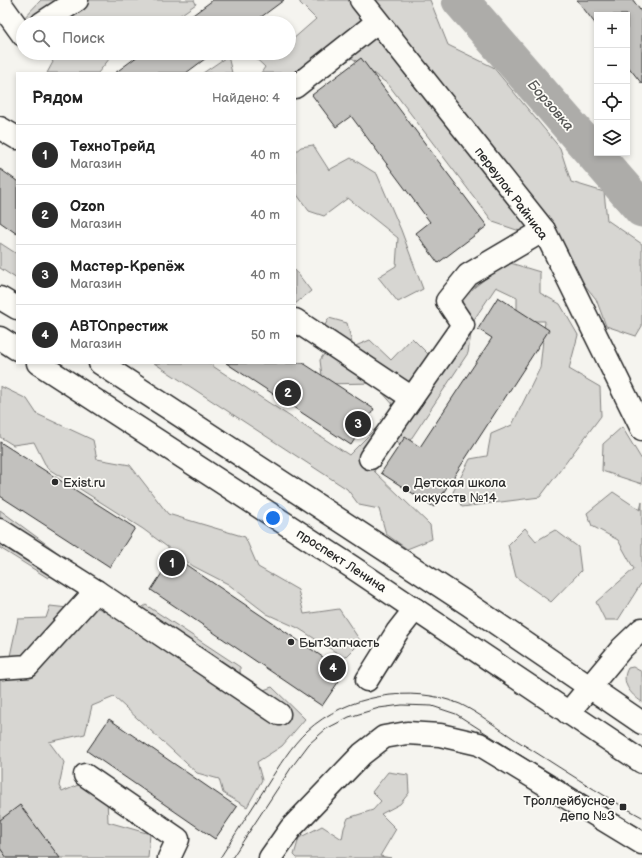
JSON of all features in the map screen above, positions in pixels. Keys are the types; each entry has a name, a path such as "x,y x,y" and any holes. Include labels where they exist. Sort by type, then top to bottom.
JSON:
{"main road":[{"path":"53,16 77,0"},
{"name":"переулок Райниса","path":"361,0 544,230 642,429"},
{"path":"0,3 16,25"},
{"path":"296,86 377,22"},
{"path":"0,128 16,137"},
{"path":"370,458 463,325 447,301 468,275 544,230"},
{"path":"0,298 16,307"},
{"path":"296,321 412,398"},
{"path":"0,338 16,348"},
{"name":"проспект Ленина","path":"40,364 415,609 642,762"},
{"path":"102,364 468,604 642,723"},
{"path":"0,530 96,591 279,714"},
{"path":"0,668 28,666 96,591"},
{"path":"367,680 397,632 415,609"},
{"path":"568,712 622,648 642,629"},
{"path":"270,858 291,828 362,754 384,737 407,733 440,735 479,744 642,843"},
{"path":"85,774 178,839 169,858"}],"shaded area":[{"path":"41,0 194,0 196,4 179,16 26,16"},
{"path":"300,0 430,0 448,45 493,67 560,148 571,182 604,192 607,220 642,244 642,326 636,336 606,326 596,299 576,274 564,246 493,222 388,84 352,58 310,85 296,74 296,72 262,72 265,67 258,60 296,60 296,36 316,19 300,3"},
{"path":"51,60 108,60 99,72 48,72 53,62"},
{"path":"222,60 229,60 232,72 204,72"},
{"path":"313,145 329,170 351,158 377,174 401,230 423,289 398,302 378,277 396,266 398,238 348,198 324,216 309,211 296,193 296,151 301,147"},
{"path":"0,243 16,253 16,278 0,268"},
{"path":"507,262 540,272 540,293 560,304 578,335 569,369 600,387 601,416 540,497 462,507 453,492 470,459 487,456 491,434 512,425 540,368 545,321 517,321 517,297 496,287 473,321 468,353 405,448 394,441 374,471 430,525 432,539 407,549 386,534 379,509 359,505 347,489 156,364 210,364 349,455 396,408 374,383 323,384 320,360 328,348 316,341 329,318 347,323 353,347 370,340 391,360 412,338 429,355 454,346 446,315 467,293"},
{"path":"296,271 311,291 296,303"},
{"path":"0,386 27,399 37,414 93,440 97,459 130,465 168,514 245,537 258,567 298,590 304,614 339,609 361,642 345,658 298,628 267,614 228,584 193,566 143,529 47,468 34,442 13,445 0,437"},
{"path":"622,427 642,460 642,484 602,471 603,444"},
{"path":"613,492 640,510 642,502 642,582 618,620 605,620 596,602 634,569 618,540 592,526 587,513"},
{"path":"0,510 68,560 48,578 0,548"},
{"path":"525,528 536,541 555,530 578,547 581,571 551,602 516,577 508,545"},
{"path":"80,601 125,619 146,605 240,667 241,698 272,687 305,719 282,746 257,762 262,780 247,807 223,793 219,779 197,773 114,697 92,706 85,734 49,742 64,762 59,786 62,792 85,782 107,797 108,822 150,834 148,858 0,858 0,680 10,656 18,619 46,618 50,606 68,608"},
{"path":"633,667 642,672 642,702 630,691 626,683 625,678 628,668"},
{"path":"388,772 408,775 409,793 400,804 381,814 396,829 380,856 391,858 297,858 294,855 299,838 322,826 342,839 348,818 373,810 381,801 372,792"}],"building":[{"path":"213,0 284,0 262,16 191,16"},
{"path":"577,0 633,0 642,13 642,84 630,69 630,12 594,12 594,22"},
{"path":"361,58 487,226 438,263 416,233 430,222 351,116 336,127 312,95"},
{"path":"133,60 204,60 187,72 116,72"},
{"path":"0,169 16,180 16,233 0,222"},
{"path":"498,297 549,330 434,507 381,473 405,437 420,447 492,338 478,329"},
{"path":"303,363 374,409 351,445 228,364"},
{"path":"0,442 135,528 110,567 0,496"},
{"path":"173,556 345,672 322,706 151,590"},
{"path":"109,719 237,807 215,839 87,751"},
{"path":"20,805 60,858 7,858 0,848 0,820"}],"waterway":[{"name":"Борзовка","path":"460,0 642,209"}],"tram line":[{"path":"220,858 286,756 307,731 340,709 360,701 380,696 400,694 441,698 460,704 594,789 642,817"},
{"path":"232,858 291,768 309,744 326,729 349,717 379,708 402,705 432,706 456,714 578,792 642,829"}],"place":[{"name":"Ozon","path":"288,393"},
{"name":"Мастер-Крепёж","path":"358,424"},
{"name":"Exist.ru","path":"55,482"},
{"name":"Детская школа искусств №14","path":"406,489"},
{"name":"ТехноТрейд","path":"172,563"},
{"name":"БытЗапчасть","path":"291,642"},
{"name":"АВТОпрестиж","path":"333,668"},
{"name":"Троллейбусное депо №3","path":"623,807"}]}
